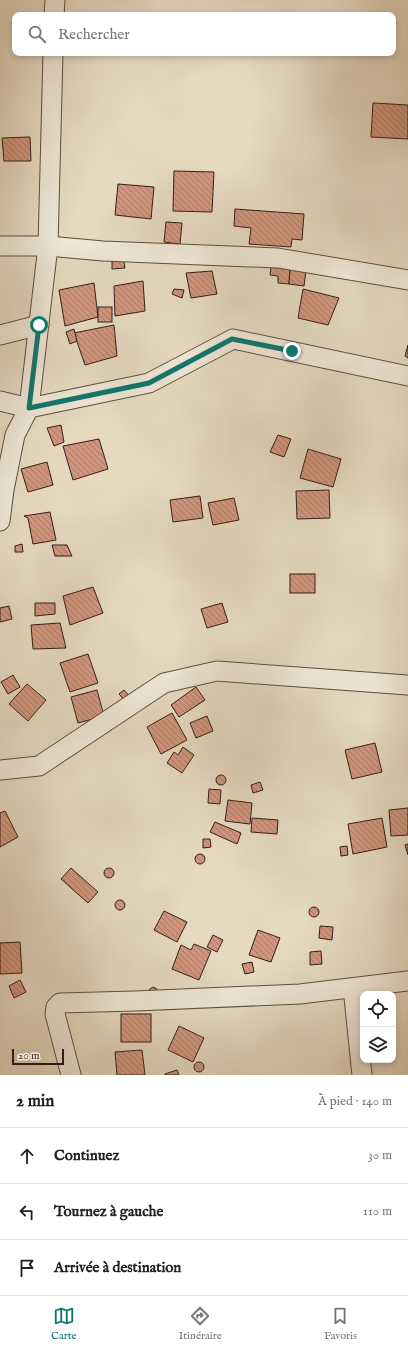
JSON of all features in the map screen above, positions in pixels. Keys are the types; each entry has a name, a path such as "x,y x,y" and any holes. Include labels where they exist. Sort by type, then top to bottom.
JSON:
{"street":[{"path":"54,12 55,0"},
{"path":"0,521 4,490 15,435 29,408 48,246 53,56"},
{"path":"0,246 48,246 278,258 408,280"},
{"path":"0,335 39,325"},
{"path":"0,401 29,408 149,383 232,339 408,376"},
{"path":"0,770 39,766 164,683 217,671 408,684"},
{"path":"70,1075 55,1014 56,1007 60,1002 135,1001 300,994 408,981"},
{"path":"353,988 362,1075"}],"building":[{"path":"373,103 408,105 408,139 371,137"},
{"path":"30,137 31,161 4,161 2,138"},
{"path":"174,171 214,172 212,212 173,211"},
{"path":"118,184 154,187 151,219 115,215"},
{"path":"235,209 304,214 302,240 292,239 291,247 249,244 251,228 234,226"},
{"path":"166,222 182,223 180,244 164,242"},
{"path":"112,257 123,257 125,268 112,269"},
{"path":"271,267 290,269 289,284 278,283 278,276 270,275"},
{"path":"290,269 306,270 304,286 289,284"},
{"path":"212,271 217,294 191,298 186,273"},
{"path":"143,281 145,311 115,316 114,286"},
{"path":"94,283 98,317 65,326 59,290"},
{"path":"174,289 184,290 182,298 172,294"},
{"path":"303,289 339,298 328,325 298,318"},
{"path":"98,307 112,307 112,322 98,322"},
{"path":"114,325 117,356 85,365 74,333"},
{"path":"74,329 77,341 70,344 66,332"},
{"path":"408,345 408,358 405,356"},
{"path":"61,425 64,442 54,446 47,428"},
{"path":"278,435 291,439 284,457 270,452"},
{"path":"99,439 108,469 73,480 63,446"},
{"path":"308,449 341,459 333,487 300,478"},
{"path":"47,462 53,485 28,492 21,469"},
{"path":"329,490 330,518 297,519 296,491"},
{"path":"200,496 203,518 173,522 170,500"},
{"path":"234,498 239,520 213,525 208,503"},
{"path":"50,512 56,540 33,544 28,518 24,516"},
{"path":"22,544 23,552 15,552 15,546"},
{"path":"52,545 67,545 72,556 55,556"},
{"path":"290,574 315,574 315,593 290,593"},
{"path":"93,587 103,613 70,625 63,596"},
{"path":"35,603 55,603 55,614 35,616"},
{"path":"222,603 228,622 207,628 201,609"},
{"path":"9,606 12,619 0,622 0,608"},
{"path":"60,623 66,648 33,649 31,625"},
{"path":"88,654 98,683 70,692 60,663"},
{"path":"13,675 20,687 8,694 1,682"},
{"path":"27,684 46,700 28,721 9,704"},
{"path":"196,687 205,700 179,717 171,705"},
{"path":"97,690 104,716 78,723 71,697"},
{"path":"124,690 131,698 126,702 119,694"},
{"path":"172,713 187,740 161,754 147,727"},
{"path":"207,716 213,731 196,738 190,723"},
{"path":"375,743 382,772 352,779 345,750"},
{"path":"183,747 194,755 182,773 167,763 174,752 178,755"},
{"path":"219,775 223,775 226,780 223,785 219,785 216,782 216,778"},
{"path":"260,782 263,790 253,793 251,785"},
{"path":"209,789 221,790 220,804 208,803"},
{"path":"228,800 252,803 250,824 225,821"},
{"path":"408,808 408,835 391,836 389,810"},
{"path":"5,811 18,837 0,847 0,813"},
{"path":"252,818 278,820 277,834 251,832"},
{"path":"382,818 387,847 353,854 348,824"},
{"path":"215,822 241,833 237,844 210,832"},
{"path":"203,839 210,839 211,847 203,848"},
{"path":"408,844 408,855 405,845"},
{"path":"347,846 348,855 341,856 340,847"},
{"path":"198,854 202,854 204,855 204,863 198,864 195,861 195,857"},
{"path":"71,868 98,892 88,903 61,879"},
{"path":"107,868 111,868 113,869 113,877 107,878 104,875 104,871"},
{"path":"118,900 122,900 124,901 124,909 118,910 115,907 115,903"},
{"path":"312,907 316,907 318,908 318,916 312,917 309,914 309,910"},
{"path":"164,911 187,922 177,942 154,930"},
{"path":"320,926 333,927 332,940 319,938"},
{"path":"258,930 280,938 271,962 249,955"},
{"path":"213,935 223,940 217,952 207,947"},
{"path":"20,942 22,973 0,974 0,943"},
{"path":"194,944 211,951 199,980 172,969 181,945 191,950"},
{"path":"321,951 322,964 310,965 310,952"},
{"path":"252,962 254,972 245,974 242,964"},
{"path":"20,980 26,992 14,998 9,986"},
{"path":"153,987 157,989 158,992 148,991"},
{"path":"121,1014 151,1014 151,1042 121,1042"},
{"path":"179,1026 204,1038 193,1062 168,1050"},
{"path":"142,1050 145,1075 117,1075 115,1052"},
{"path":"197,1062 201,1062 203,1063 203,1071 197,1072 194,1069 194,1065"},
{"path":"177,1070 179,1075 165,1075 165,1074"}],"route":[{"path":"39,325 29,408 149,383 232,339 292,351"}]}
